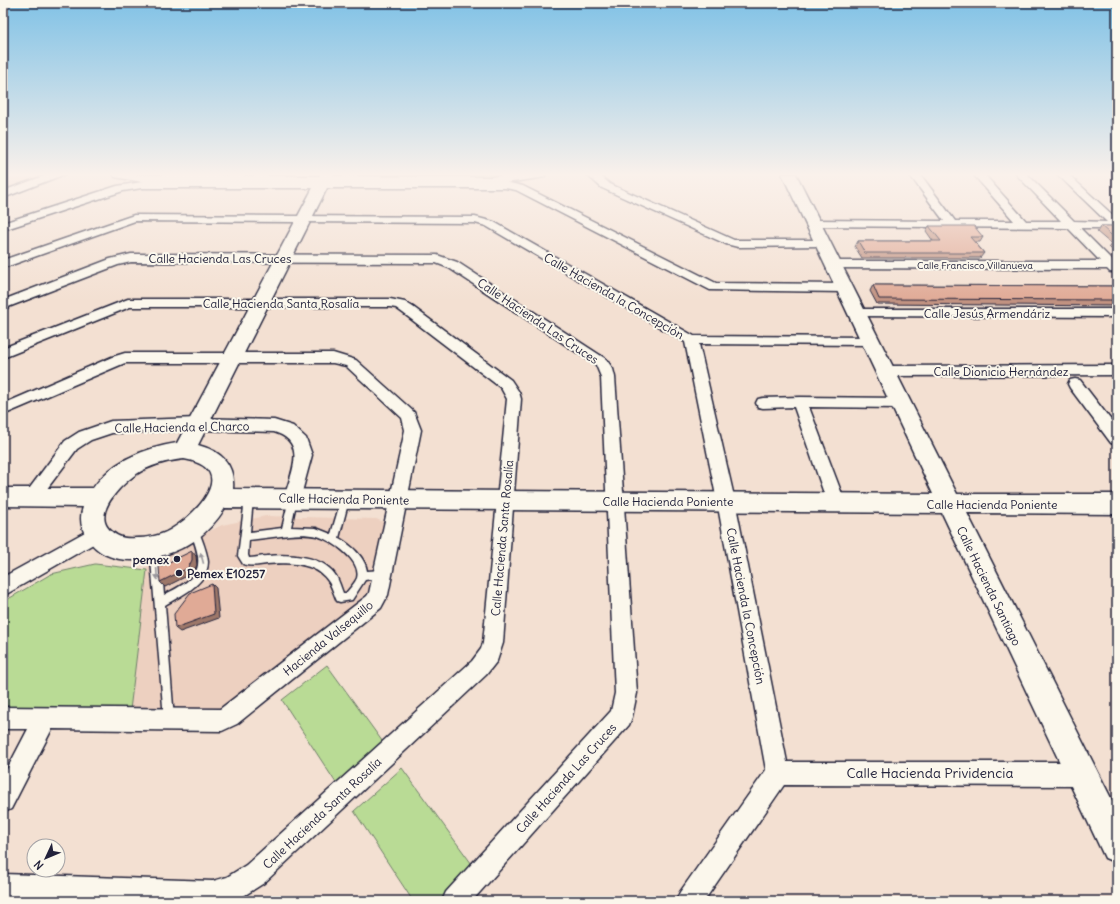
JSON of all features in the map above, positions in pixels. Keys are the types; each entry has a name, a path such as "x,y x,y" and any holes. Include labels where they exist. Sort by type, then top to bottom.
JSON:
{"street":[{"path":"3,227 36,216"},
{"path":"574,216 714,287 844,288"},
{"path":"673,216 730,242 738,244 817,233 953,225 1117,225"},
{"name":"Calle Hacienda Santiago","path":"809,216 1117,846"},
{"path":"946,216 953,225"},
{"path":"1016,216 1024,225"},
{"path":"1063,216 1115,267"},
{"path":"1107,216 1117,225"},
{"name":"Calle Hacienda la Concepción","path":"3,264 134,218 304,218 481,221 490,224 691,340 726,501 778,773"},
{"path":"184,451 304,218"},
{"name":"Calle Hacienda Las Cruces","path":"3,305 127,259 437,259 444,260 601,362 606,369 608,377 626,693 621,717 456,901"},
{"name":"Calle Francisco Villanueva","path":"833,265 1115,267"},
{"name":"Calle Hacienda Santa Rosalía","path":"3,353 128,303 390,303 400,305 408,310 506,384 512,392 514,399 493,643 490,654 479,668 255,874 233,888 213,894 3,887"},
{"name":"Calle Jesús Armendáriz","path":"857,313 1117,313"},
{"path":"691,340 871,341"},
{"name":"Hacienda Valsequillo","path":"3,410 117,360 131,358 233,357 332,358 351,363 409,416 412,420 413,430 378,595 371,606 229,716 222,720 3,718"},
{"name":"Calle Dionicio Hernández","path":"885,371 1117,370"},
{"path":"1075,384 1117,438"},
{"path":"800,402 836,502"},
{"path":"763,403 900,403"},
{"name":"Calle Hacienda el Charco","path":"32,498 71,445 85,436 111,427 198,424 274,426 288,430 300,442 304,455 294,498"},
{"path":"184,451 204,455 217,465 223,480 219,498 209,514 194,528 174,540 136,550 119,548 106,543 96,534 93,523 94,511 99,498 111,483 127,469 145,460 165,453 184,451"},
{"path":"3,497 99,498"},
{"name":"Calle Hacienda Poniente","path":"219,498 1117,504"},
{"path":"3,587 96,534"},
{"path":"3,801 46,718"},
{"path":"688,901 778,773"},
{"name":"Calle Hacienda Prividencia","path":"778,773 1081,774"}],"lane":[{"path":"245,537 285,532 316,532 334,539 355,556 361,568 362,576 349,597 340,598 332,578 322,569 308,562 297,560 266,560 253,563 246,561 243,556 249,498"},
{"path":"285,532 294,498"},
{"path":"334,539 346,498"},
{"path":"160,602 191,583 200,574 204,565 194,528"},
{"path":"155,546 169,720"},
{"path":"362,576 383,574"}],"shaded area":[{"path":"266,516 376,519 384,522 385,531 366,599 227,706 218,708 130,710 148,562 222,525"}],"green space":[{"path":"95,564 147,570 130,710 3,710 3,602 51,574"},
{"path":"327,665 385,745 338,786 282,700"},
{"path":"402,768 474,867 442,901 413,901 354,811"}],"building":[{"path":"929,226 974,226 983,237 970,237 984,253 865,253 858,241 941,241"},
{"path":"1101,226 1117,226 1117,240"},
{"path":"873,285 1117,286 1117,300 879,299"},
{"path":"192,551 192,560 188,568 160,582 159,567"},
{"path":"212,584 214,614 175,628 174,614 190,593"}],"place":[{"name":"pemex","path":"177,559"},
{"name":"Pemex E10257","path":"179,573"}]}
